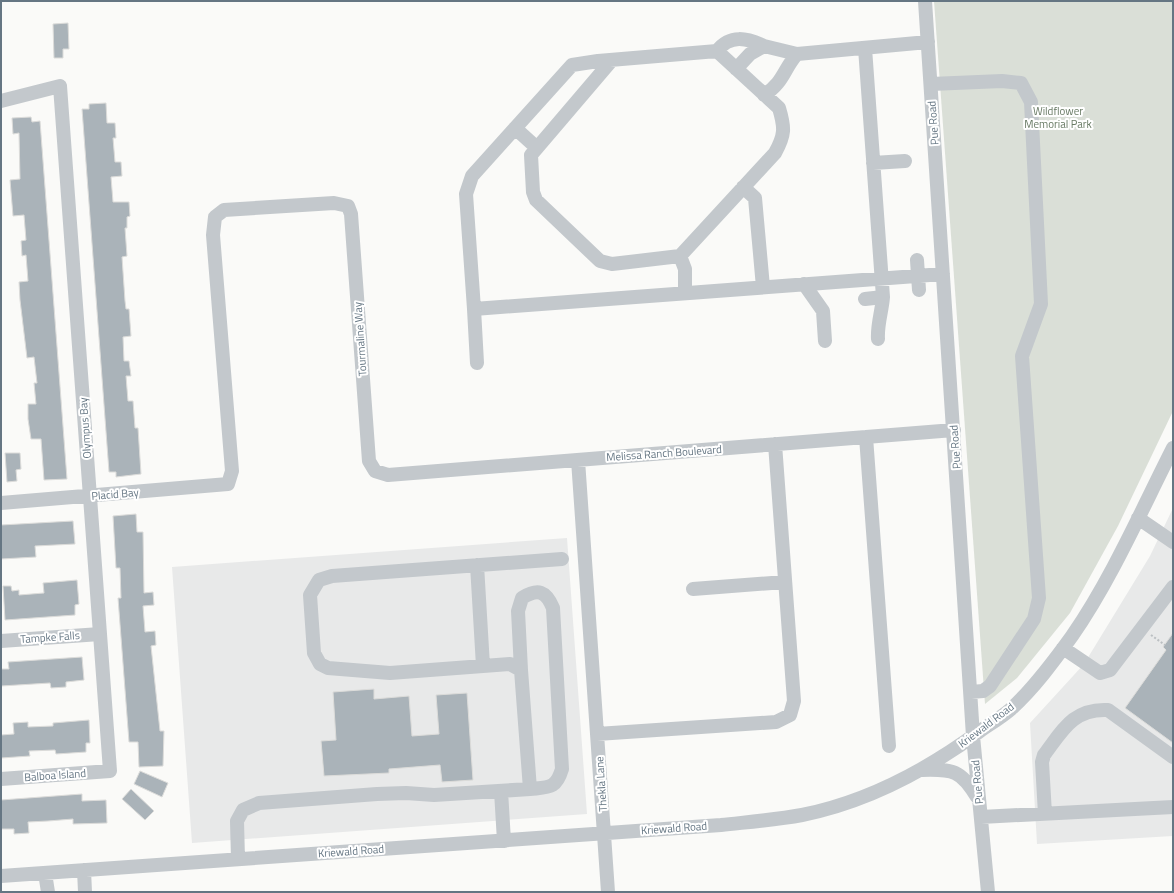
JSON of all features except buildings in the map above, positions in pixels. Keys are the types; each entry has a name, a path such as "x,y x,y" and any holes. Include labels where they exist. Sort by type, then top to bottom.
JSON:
{"street":[{"name":"Pue Road","path":"925,1 973,736 988,892"},
{"path":"717,51 722,44 735,39 750,39 764,46 797,54 928,42"},
{"path":"736,69 750,54 764,46"},
{"path":"865,48 883,297 882,311 877,331 878,338"},
{"path":"477,363 466,194 472,176 572,65 612,60 717,51 779,108 783,122 784,137 775,153 680,256 612,264 600,261 536,200 534,192 532,154 612,60"},
{"path":"764,95 776,88 783,78 788,64 797,54"},
{"path":"931,84 1002,81 1021,83 1031,102 1041,304 1022,356 1039,598 1034,619 990,686 983,691 971,692"},
{"name":"Olympus Bay","path":"1,101 60,86 110,771"},
{"path":"515,128 537,148"},
{"path":"874,163 905,161"},
{"path":"743,187 755,198 763,287"},
{"name":"Tourmaline Way","path":"228,484 232,471 213,234 215,217 224,210 334,203 348,206 351,214 369,462 375,472"},
{"path":"680,256 685,269 685,293"},
{"path":"917,260 919,290"},
{"path":"474,309 943,274"},
{"path":"804,284 823,311 825,341"},
{"path":"865,299 883,297"},
{"name":"Melissa Ranch Boulevard","path":"375,472 388,474 954,430"},
{"path":"866,437 889,746"},
{"path":"597,734 776,722 790,715 794,701 775,444"},
{"name":"Kriewald Road","path":"1,876 721,825 803,815 848,802 890,786 922,770 1011,709 1047,669 1063,648 1096,597 1173,448"},
{"name":"Thekla Lane","path":"578,460 608,892"},
{"name":"Placid Bay","path":"1,503 228,484"},
{"path":"1138,518 1173,542"},
{"path":"521,670 510,664 390,673 328,668 320,664 314,653 310,595 319,580 332,576 562,559"},
{"path":"477,565 484,666"},
{"path":"693,589 785,582"},
{"path":"1063,648 1100,673 1105,673 1110,670 1173,587"},
{"path":"238,860 237,821 243,810 259,803 377,794 406,793 434,795 501,792 530,789 549,787 558,781 562,768 554,608 549,597 542,592 530,593 522,598 518,610 530,789"},
{"name":"Tampke Falls","path":"1,641 100,634"},
{"path":"1046,814 1042,762 1044,755 1070,720 1080,714 1108,710 1173,757"},
{"path":"922,770 937,769 962,776 968,781 979,800"},
{"name":"Balboa Island","path":"1,779 110,771"},
{"path":"501,792 504,841"},
{"path":"981,817 1173,807"},
{"path":"84,870 86,892"},
{"path":"45,873 48,892"}],"path":[{"path":"1142,628 1164,645"}],"shaded area":[{"path":"1173,508 1173,836 1037,844 1030,723 1084,664 1150,556"},
{"path":"567,538 587,814 192,843 172,567"}],"green space":[{"name":"Wildflower Memorial Park","path":"934,1 1173,1 1173,411 1118,526 1070,613 1017,678 985,704"}]}
